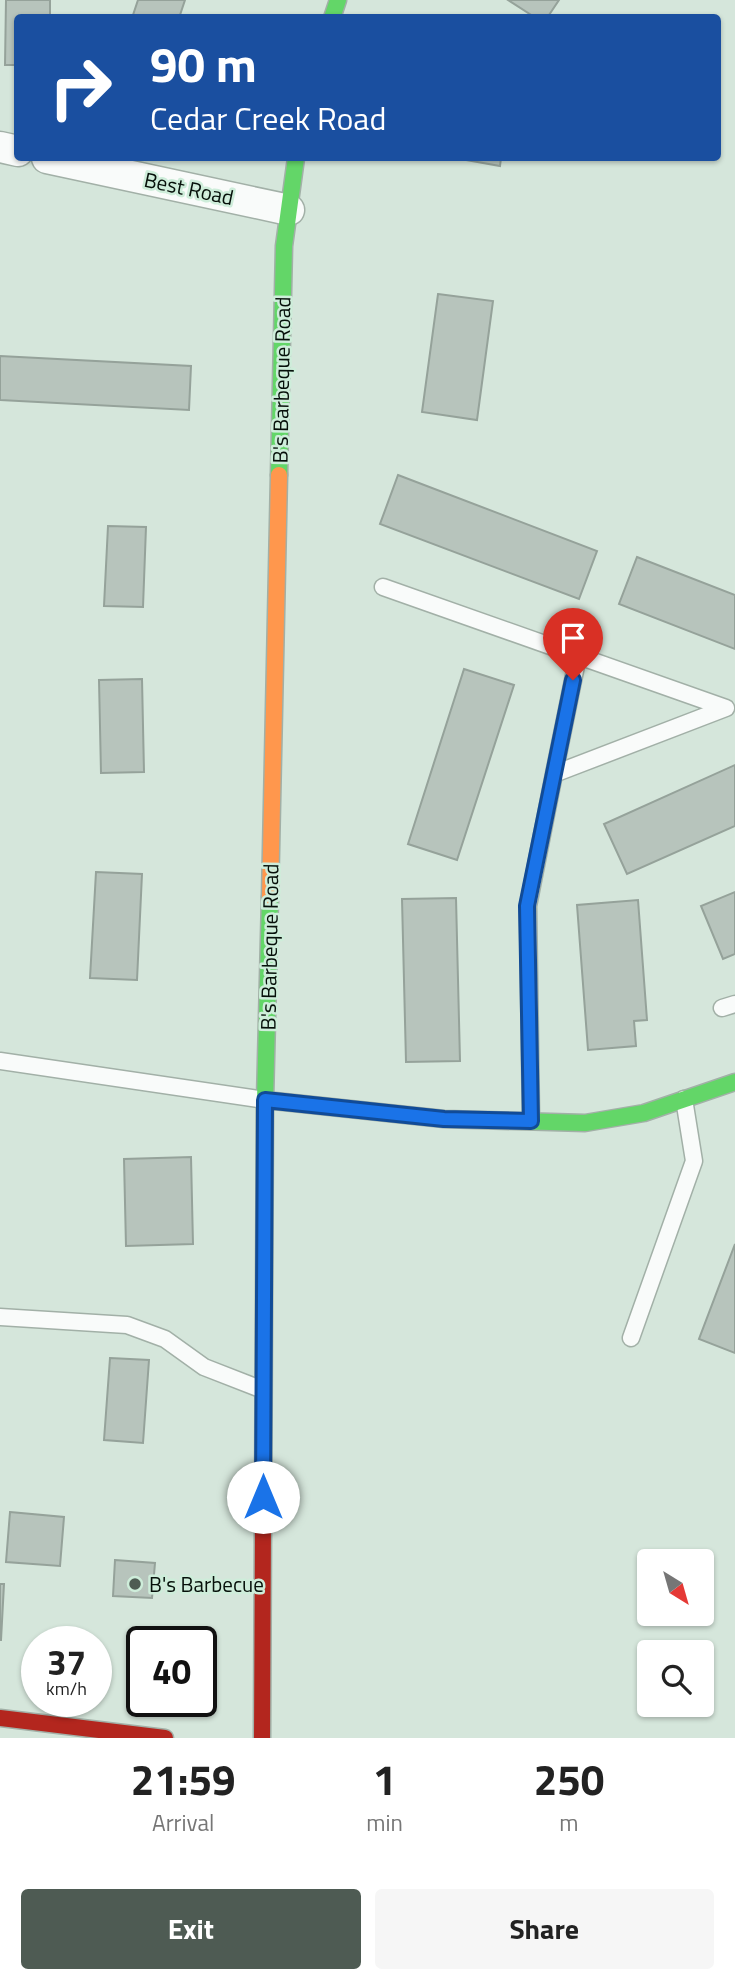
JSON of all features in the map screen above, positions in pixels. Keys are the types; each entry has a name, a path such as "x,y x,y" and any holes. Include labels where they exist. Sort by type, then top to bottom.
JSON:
{"street":[{"name":"Best Road","path":"61,161 289,210"},
{"name":"B's Barbeque Road","path":"262,1738 265,1100 284,246 296,161"},
{"path":"265,1100 444,1119 585,1123 645,1113 735,1082"},
{"path":"0,1718 165,1738"}],"lane":[{"path":"383,587 726,708 554,774"},
{"path":"531,1121 527,906 578,656"},
{"path":"0,1061 265,1100"},
{"path":"631,1338 694,1161 684,1100"},
{"path":"0,1317 127,1325 165,1339 204,1367 264,1390"}],"building":[{"path":"6,0 50,0 50,14 14,14 14,65 5,65"},
{"path":"138,0 185,0 180,14 133,14"},
{"path":"508,0 559,0 550,14 530,14"},
{"path":"472,161 501,161 500,166"},
{"path":"438,294 493,301 477,420 422,412"},
{"path":"0,356 191,366 189,410 0,400"},
{"path":"398,475 597,551 579,599 380,524"},
{"path":"108,526 146,527 143,607 104,606"},
{"path":"637,557 735,595 735,649 619,604"},
{"path":"464,669 514,685 457,860 408,844"},
{"path":"142,679 144,772 101,773 99,680"},
{"path":"735,765 735,826 627,874 604,824"},
{"path":"96,872 142,874 137,980 90,978"},
{"path":"735,892 735,954 723,959 701,906"},
{"path":"456,898 460,1061 406,1062 402,899"},
{"path":"638,900 647,1020 634,1021 636,1046 588,1050 577,905"},
{"path":"191,1157 193,1244 126,1246 124,1159"},
{"path":"735,1244 735,1353 699,1339"},
{"path":"110,1358 149,1360 143,1443 104,1440"},
{"path":"10,1512 64,1517 60,1566 6,1562"},
{"path":"115,1560 155,1563 152,1598 113,1596"},
{"path":"0,1584 4,1584 1,1640 0,1640"}],"traffic: fast":[{"path":"333,14 338,0"},
{"path":"279,475 284,246 296,161"},
{"path":"263,1518 265,1100 270,897"},
{"path":"265,1100 444,1119 585,1123 644,1113 735,1082"}],"traffic: slow":[{"path":"270,897 279,475"}],"traffic: jam":[{"path":"262,1738 263,1518"},
{"path":"0,1718 165,1738"}],"place":[{"name":"B's Barbecue","path":"135,1584"}],"route":[{"path":"263,1497 265,1100 444,1119 531,1121 527,906 573,680"}]}
